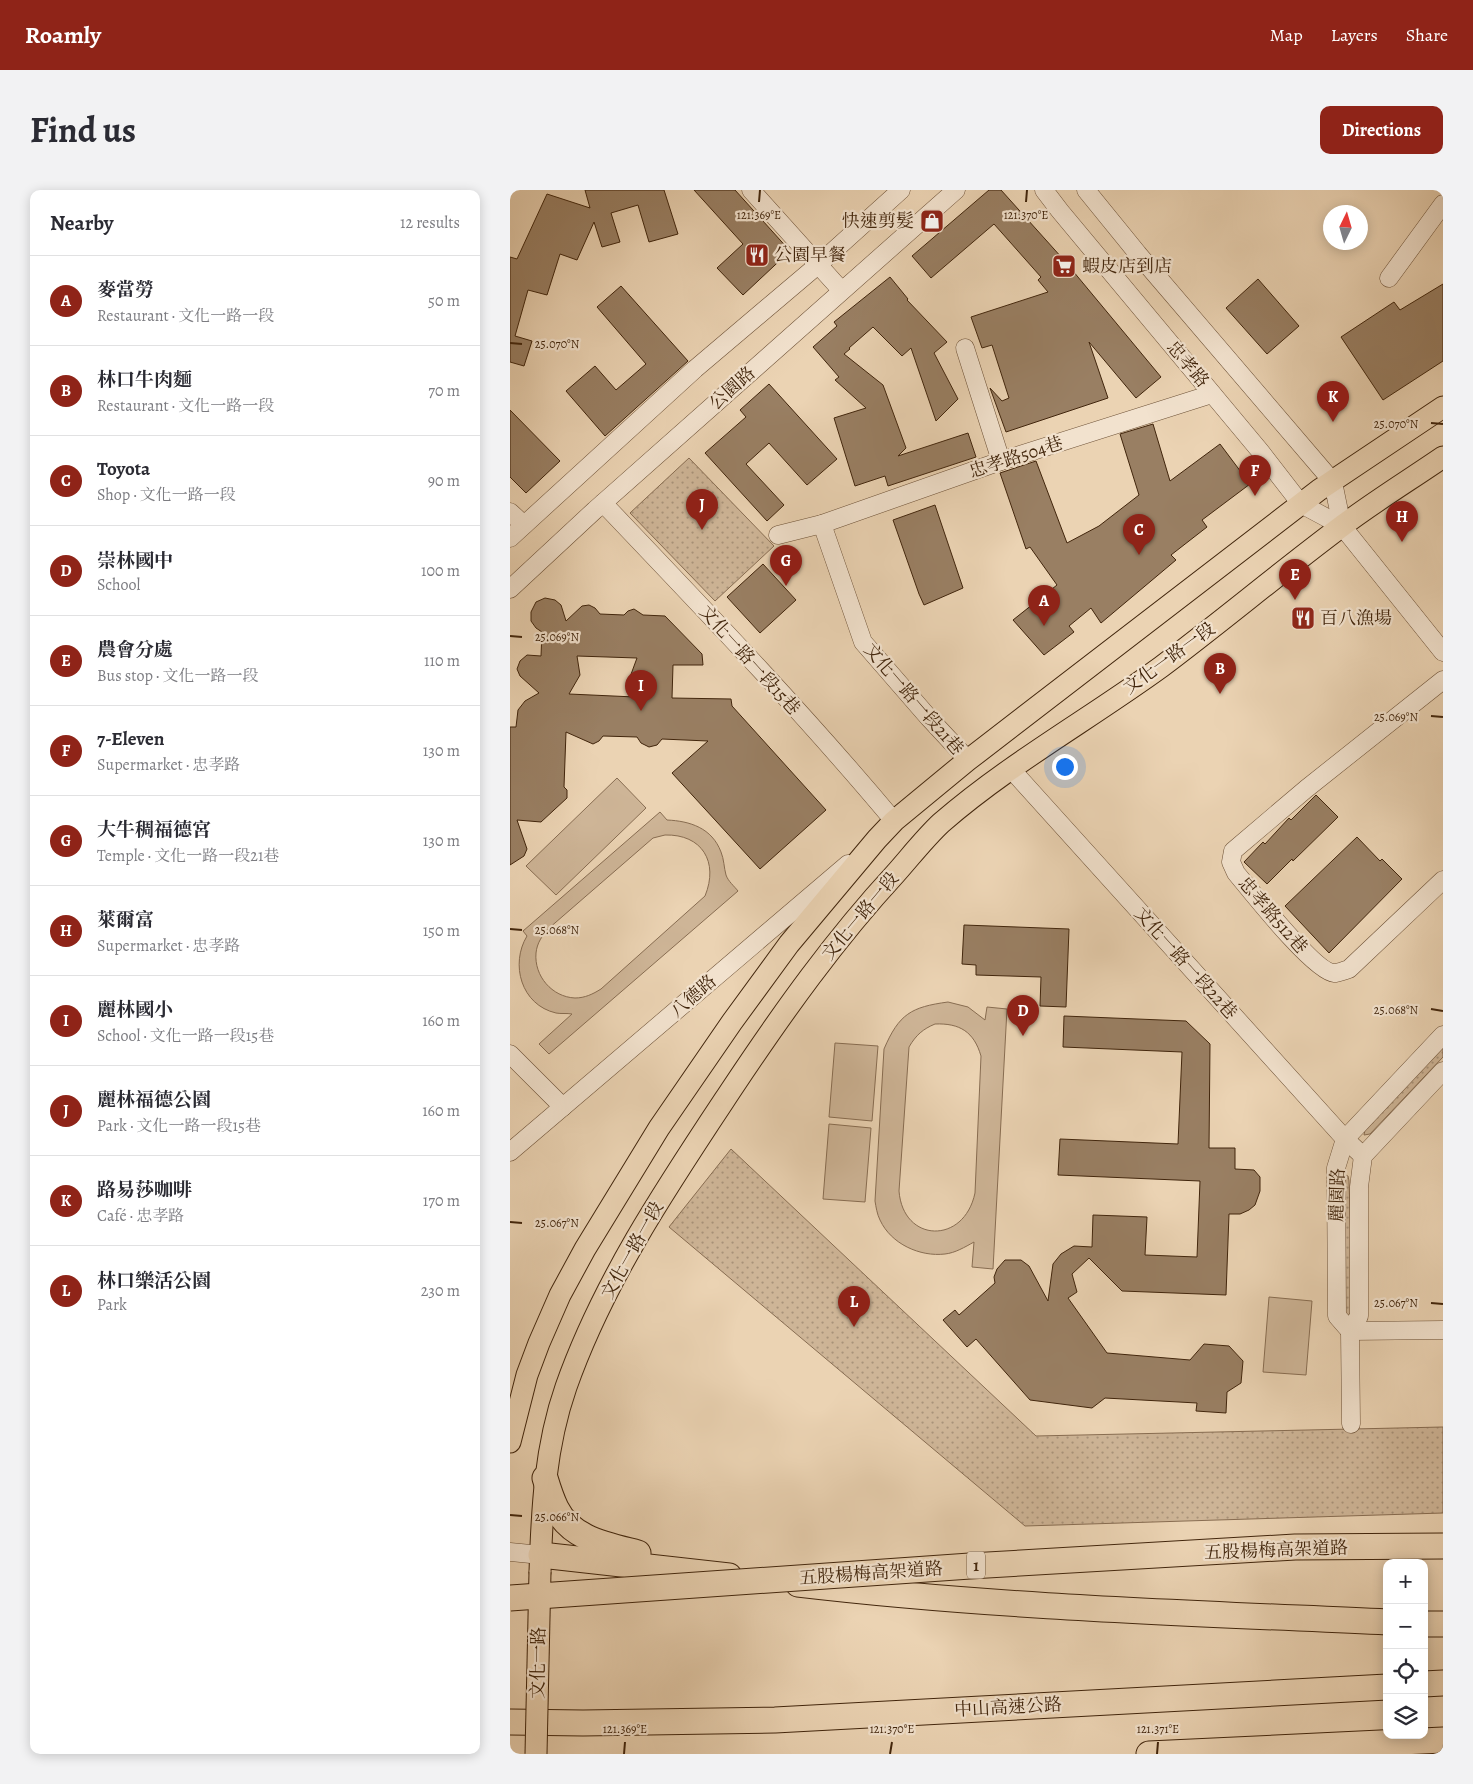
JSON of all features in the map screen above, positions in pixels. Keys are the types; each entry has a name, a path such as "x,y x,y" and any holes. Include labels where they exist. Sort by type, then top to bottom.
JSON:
{"highway":[{"path":"545,1478 556,1508 569,1527 591,1540 637,1553 803,1578 847,1590"},
{"name":"五股楊梅高架道路","path":"510,1598 960,1566 1295,1547 1443,1546"},
{"path":"540,1563 1104,1610 1383,1622"},
{"path":"1428,1624 1443,1624"},
{"path":"1428,1684 1443,1684"},
{"name":"中山高速公路","path":"510,1722 583,1723 775,1720 1383,1686"},
{"path":"1149,1754 1443,1740"}],"main road":[{"name":"文化一路一段","path":"510,1442 527,1375 539,1343 560,1295 585,1249 659,1128 732,1022 789,944 876,839 894,821 968,760 1319,490 1443,407"},
{"name":"文化一路一段","path":"540,1563 545,1478 551,1438 565,1389 588,1331 652,1212 701,1136 805,981 864,907 940,825 1011,769 1159,668 1342,526 1443,457"},
{"path":"510,1398 539,1343"},
{"name":"文化一路","path":"536,1754 540,1563"}],"street":[{"path":"751,190 841,290"},
{"path":"510,538 695,369 901,190"},
{"name":"公園路","path":"510,589 841,290 956,190"},
{"name":"忠孝路","path":"1044,190 1301,504 1342,526 1443,652"},
{"name":"忠孝路","path":"1086,190 1138,254 1333,482 1342,526"},
{"path":"1434,190 1443,196"},
{"path":"1389,278 1443,204"},
{"path":"965,348 1002,461"},
{"name":"忠孝路504巷","path":"778,535 822,524 1002,461 1212,394"},
{"name":"文化一路一段15巷","path":"603,503 710,616 862,783 894,821"},
{"path":"510,512 524,525"},
{"name":"文化一路一段21巷","path":"822,524 863,642 968,760"},
{"name":"忠孝路512巷","path":"1443,680 1306,789 1233,851 1232,862 1236,873 1307,954 1322,968 1334,973 1349,969 1443,880"},
{"name":"文化一路一段22巷","path":"1011,769 1363,1156"},
{"name":"八德路","path":"510,1152 876,839"},
{"name":"麗園路","path":"1350,1331 1337,1316 1336,1168 1346,1139 1443,1035"},
{"path":"510,1054 563,1107"},
{"name":"麗園路","path":"1351,1424 1350,1331 1359,1316 1359,1187 1363,1156 1443,1071"},
{"path":"1350,1331 1443,1330"},
{"path":"510,1552 540,1563"}],"shaded area":[{"path":"689,458 774,546 715,601 630,513"},
{"path":"617,778 646,808 556,895 526,866"},
{"path":"660,812 667,820 692,824 712,837 721,852 727,877 738,891 549,1054 539,1044 572,1014 556,1013 544,1009 534,1002 527,993 519,971 519,959 527,936 523,931","holes":["665,835 689,839 704,852 710,872 705,896 601,989 589,995 575,998 559,994 546,984 538,970 536,953 537,946 548,929 653,838"]},
{"path":"948,1002 968,1007 985,1020 987,1007 1007,1009 993,1269 972,1267 974,1242 945,1254 926,1253 907,1247 891,1236 880,1220 877,1211 875,1201 884,1049 901,1020 915,1010","holes":["935,1024 959,1027 970,1035 981,1056 975,1193 969,1210 959,1222 947,1229 934,1231 922,1228 911,1221 903,1208 899,1191 909,1047 923,1030"]},
{"path":"835,1043 878,1046 872,1121 829,1117"},
{"path":"1443,1046 1443,1057 1370,1134 1364,1135 1365,1130"},
{"path":"829,1124 871,1128 865,1202 823,1199"},
{"path":"731,1149 1036,1436 1443,1427 1443,1513 1025,1526 669,1227"},
{"path":"1344,1175 1348,1176 1349,1181 1353,1310 1347,1317 1343,1309"},
{"path":"1269,1297 1312,1301 1306,1375 1263,1372"}],"building":[{"path":"585,190 664,190 678,234 649,242 638,205 611,213 620,242 602,247 594,222 577,260 560,254 547,295 528,290 515,336 532,341 524,366 510,362 510,257 517,259 547,194 590,208"},
{"path":"694,190 735,190 790,251 743,295 717,268 743,244"},
{"path":"989,190 1001,190 1063,259 1161,377 1136,398 1089,342 1108,398 1006,432 990,388 1002,401 1009,398 992,345 982,348 971,317 1048,292 1038,280 1041,277 994,224 931,278 912,256"},
{"path":"890,277 907,300 947,342 934,353 958,399 936,421 911,348 902,356 873,327 844,354 883,385 906,448 898,456 968,433 976,457 888,486 885,476 855,486 834,418 866,408 835,380 839,377 813,347 837,326 834,322"},
{"path":"1258,279 1299,326 1267,354 1226,308"},
{"path":"1443,284 1443,361 1383,400 1341,337 1394,302 1400,310"},
{"path":"621,286 688,361 605,436 566,391 595,366 616,390 646,364 597,307"},
{"path":"769,384 837,459 807,485 769,443 746,464 784,505 767,521 705,453 746,417 740,410"},
{"path":"510,410 560,461 526,493 510,477"},
{"path":"1153,424 1170,481 1220,444 1250,484 1202,520 1207,527 1171,555 1176,560 1101,623 1091,608 1069,626 1074,632 1044,655 1013,620 1057,585 1030,547 1026,549 1000,473 1036,461 1067,543 1099,526 1139,495 1120,434"},
{"path":"935,505 963,588 924,605 893,520"},
{"path":"763,564 796,600 760,633 727,597"},
{"path":"545,598 555,600 561,605 566,621 582,606 589,605 600,614 624,615 634,609 643,615 665,616 702,654 703,665 673,665 672,698 731,699 732,706 826,810 760,869 672,773 708,741 662,739 657,745 649,747 641,743 637,737 603,736 593,744 566,732 564,787 567,790 567,798 541,822 517,820 527,849 524,856 510,865 510,727 516,727 518,710 525,701 539,693 520,676 517,669 520,661 527,655 541,656 542,632 531,621 531,612 536,602","holes":["577,656 637,658 630,677 635,697 569,694 580,675"]},
{"path":"1316,795 1338,817 1267,884 1244,862 1263,842 1265,844 1289,818 1291,820"},
{"path":"1357,837 1380,861 1382,859 1402,879 1329,953 1285,906"},
{"path":"964,925 1069,929 1066,1007 1040,1006 1041,977 976,975 976,965 962,964"},
{"path":"1064,1016 1186,1021 1210,1044 1209,1148 1235,1148 1235,1169 1254,1170 1260,1177 1260,1191 1255,1205 1240,1214 1229,1214 1226,1295 1122,1291 1089,1258 1072,1274 1077,1292 1068,1298 1107,1353 1190,1360 1204,1344 1229,1346 1243,1361 1241,1383 1227,1392 1226,1413 1196,1411 1197,1403 1105,1398 1092,1408 1030,1400 976,1339 967,1347 943,1320 955,1310 959,1315 995,1283 994,1277 997,1269 1005,1260 1021,1260 1029,1266 1048,1301 1053,1264 1061,1254 1074,1246 1092,1247 1093,1215 1147,1217 1145,1255 1197,1257 1200,1181 1058,1175 1060,1139 1178,1144 1182,1052 1063,1047"}],"place":[{"name":"快速剪髮","path":"932,221"},
{"name":"公園早餐","path":"757,255"},
{"name":"蝦皮店到店","path":"1064,266"},
{"name":"路易莎咖啡","path":"1333,422"},
{"name":"7-Eleven","path":"1255,496"},
{"name":"麗林福德公園","path":"702,530"},
{"name":"萊爾富","path":"1402,542"},
{"name":"Toyota","path":"1139,555"},
{"name":"大牛稠福德宮","path":"786,586"},
{"name":"農會分處","path":"1295,600"},
{"name":"百八漁場","path":"1303,618"},
{"name":"麥當勞","path":"1044,626"},
{"name":"林口牛肉麵","path":"1220,694"},
{"name":"麗林國小","path":"641,711"},
{"name":"崇林國中","path":"1023,1036"},
{"name":"林口樂活公園","path":"854,1327"}]}
